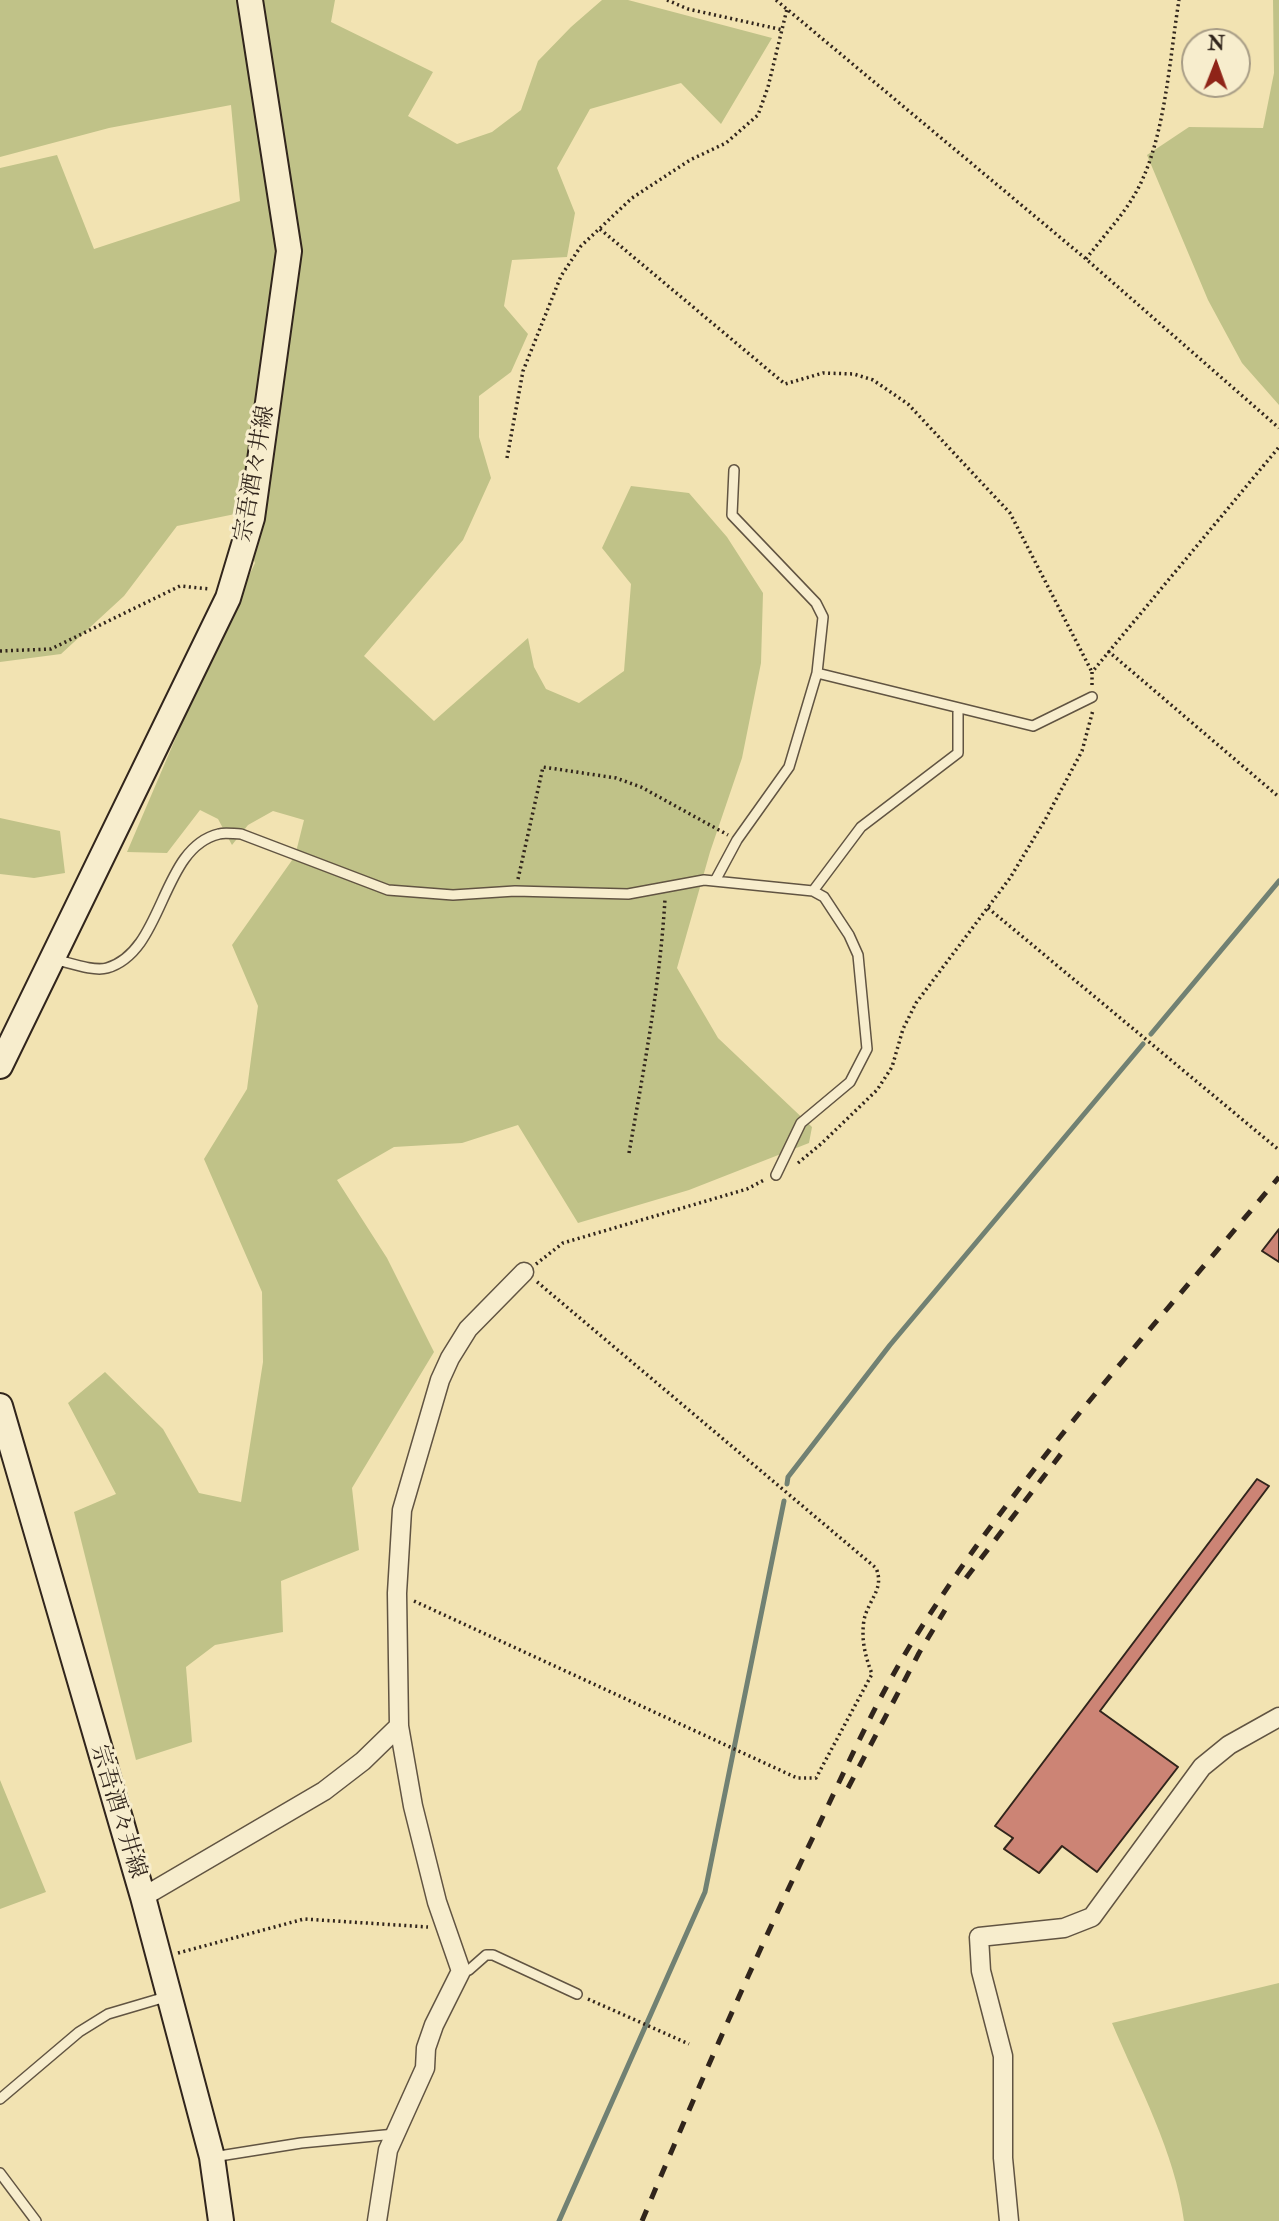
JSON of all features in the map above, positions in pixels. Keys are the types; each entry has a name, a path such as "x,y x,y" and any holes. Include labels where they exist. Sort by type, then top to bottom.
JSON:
{"main road":[{"name":"宗吾酒々井線","path":"0,1066 50,958 175,713 230,592 252,518 289,251 250,0"},
{"name":"宗吾酒々井線","path":"0,1406 143,1896 212,2157 221,2221"}],"street":[{"path":"377,2221 386,2161 395,2134 425,2068 426,2048 434,2025 461,1971 413,1806 399,1726 397,1593 402,1510 440,1380 468,1329 524,1272"},
{"path":"1009,2221 1003,2158 1003,2056 981,1971 979,1937 1064,1928 1092,1917 1202,1767 1229,1745 1279,1717"},
{"path":"143,1896 324,1791 363,1761 399,1726"}],"lane":[{"path":"715,881 737,840 789,767 817,673 822,617 816,603 732,516 734,470"},
{"path":"817,673 1033,726 1092,697"},
{"path":"813,891 861,827 958,753 958,708"},
{"path":"50,958 104,969 114,964 141,943 184,862 200,843 220,833 241,834 388,890 453,895 515,891 628,894 665,886 715,881 813,891 824,897 849,934 858,955 865,1002 867,1049 850,1082 802,1123 776,1175"},
{"path":"461,1971 469,1970 486,1955 493,1955 577,1994"},
{"path":"0,2099 79,2032 108,2014 169,1996"},
{"path":"212,2157 302,2143 395,2134"},
{"path":"0,2173 36,2221"}],"path":[{"path":"667,0 688,9 783,30"},
{"path":"776,0 1086,259 1279,428"},
{"path":"1086,259 1132,199 1147,167 1161,110 1179,0"},
{"path":"507,458 523,370 561,276 581,246 632,198 659,179 726,143 758,115 768,88 787,9"},
{"path":"397,1593 797,1779 816,1778 872,1674 863,1652 864,1618 879,1587 876,1568 524,1272 562,1243 747,1189 788,1170 821,1144 877,1090 892,1067 903,1029 916,1003 988,908 1045,820 1082,751 1093,715 1092,672 1010,513 908,404 873,380 853,374 823,373 785,384 600,229"},
{"path":"1092,672 1279,447"},
{"path":"0,651 51,649 180,586 230,592"},
{"path":"1108,652 1279,797"},
{"path":"515,891 543,767 616,778 640,787 737,840"},
{"path":"629,1153 649,1044 662,946 665,886"},
{"path":"988,908 1279,1150"},
{"path":"159,1958 304,1919 447,1928"},
{"path":"577,1994 689,2044"}],"green space":[{"path":"0,0 335,0 331,22 433,72 408,116 457,144 492,132 521,110 538,61 602,0 628,0 772,38 721,124 681,83 590,109 557,168 575,213 567,257 512,260 504,306 528,334 511,372 479,396 479,437 491,478 463,540 364,656 434,721 528,638 534,667 546,689 579,703 624,671 631,584 602,548 631,486 689,493 727,537 763,593 761,663 742,758 710,852 677,968 718,1038 812,1127 809,1143 689,1190 578,1223 518,1125 462,1143 394,1147 337,1180 387,1258 434,1352 352,1488 359,1550 281,1581 283,1632 215,1645 186,1667 192,1742 136,1760 74,1512 116,1494 68,1403 105,1372 163,1429 199,1493 241,1502 263,1362 262,1292 204,1159 247,1089 258,1006 232,945 295,856 304,820 273,811 248,825 232,845 218,819 200,810 167,853 127,852 209,660 255,563 235,514 177,526 124,596 61,654 0,662 0,168 57,155 94,249 240,201 231,105 109,128 0,157"},
{"path":"1273,0 1279,0 1279,405 1242,363 1208,300 1147,155 1189,127 1263,128 1274,73"},
{"path":"0,818 60,831 65,873 34,878 0,874"},
{"path":"0,1780 46,1892 0,1909"},
{"path":"1279,1983 1279,2221 1184,2221 1173,2170 1164,2145 1112,2023"}],"building":[{"path":"1279,1229 1279,1262 1262,1251"},
{"path":"1257,1479 1269,1486 1100,1711 1178,1767 1097,1872 1062,1846 1039,1873 1004,1849 1013,1838 995,1826"}],"waterway":[{"path":"1151,1034 1279,881"},
{"path":"787,1484 788,1477 890,1345 1143,1044"},
{"path":"559,2221 705,1892 784,1501"}],"railway":[{"path":"642,2221 770,1928 861,1736 911,1644 995,1521 1040,1462 1279,1177"},
{"path":"966,1578 1064,1450"},
{"path":"848,1788 919,1653 945,1610"}]}
